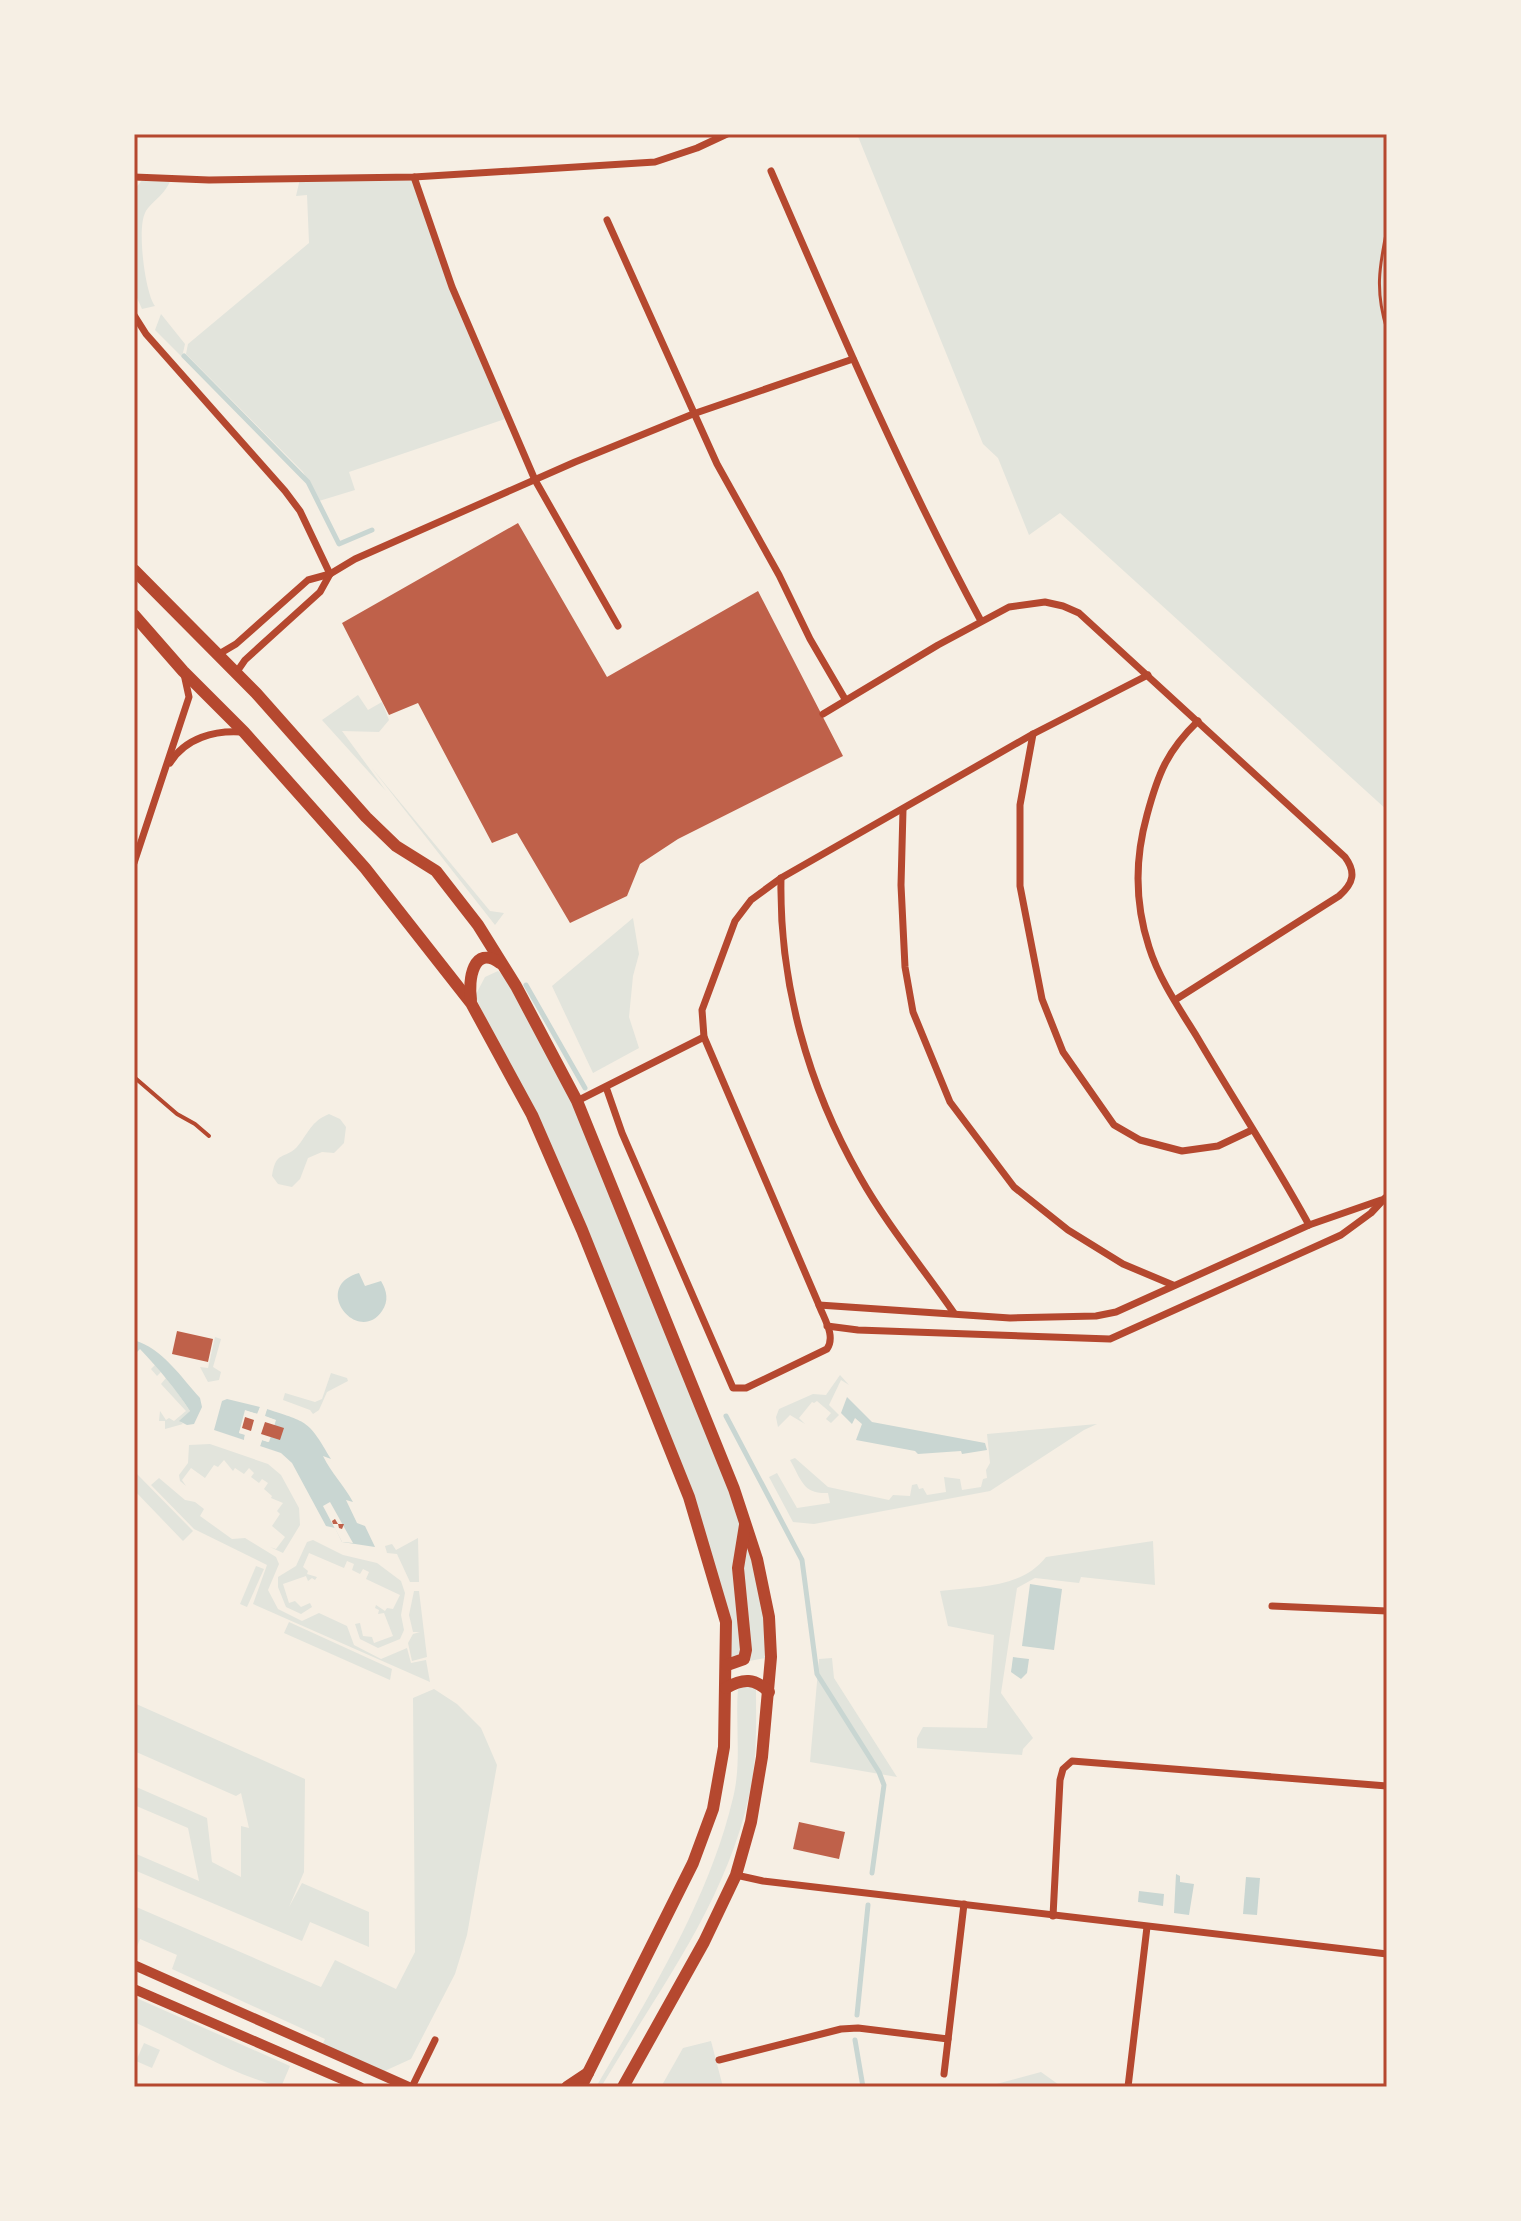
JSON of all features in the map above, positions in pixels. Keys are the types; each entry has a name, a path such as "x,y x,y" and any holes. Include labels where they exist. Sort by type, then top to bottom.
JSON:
{"main road":[{"path":"134,570 219,654 366,817 396,846 436,871 469,911 504,966 577,1101 734,1489 757,1559 769,1617 769,1692 751,1822 736,1875 704,1942 623,2087"},
{"path":"134,615 365,868 471,1003 532,1115 582,1230 689,1497 726,1622 724,1747 713,1809 693,1863 581,2087"},
{"path":"471,1003 469,984 474,966 480,960 492,957 504,966"},
{"path":"727,1665 744,1659 746,1650 738,1568 739,1544 745,1525"},
{"path":"726,1688 750,1679 769,1692"},
{"path":"134,1965 410,2087"},
{"path":"134,1989 360,2087"},
{"path":"567,2087 590,2071"}],"street":[{"path":"134,177 209,180 414,177 655,162 727,134"},
{"path":"771,171 853,359 981,621"},
{"path":"414,177 452,287 535,480 618,626"},
{"path":"607,220 693,414 810,639 845,699"},
{"path":"134,315 146,334 300,511 330,574"},
{"path":"219,654 236,644 308,580 330,574 355,559 693,414 853,359"},
{"path":"236,673 245,660 320,592 330,574"},
{"path":"823,714 1009,607 1045,602 1079,613 1345,857 1353,868 1352,879 1339,896 1175,1000"},
{"path":"134,863 189,697 183,671"},
{"path":"606,1087 622,1133 733,1388 746,1388 827,1349 831,1344 819,1305 704,1037 702,1010 735,921 751,900 781,878 1033,734 1148,675"},
{"path":"1198,721 1171,751 1159,774 1143,830 1138,863 1141,918 1160,976 1309,1225"},
{"path":"164,773 176,754 206,735 222,731 244,732"},
{"path":"1033,734 1020,805 1020,886 1042,999 1063,1052 1114,1125 1140,1140 1182,1151 1218,1146 1252,1130"},
{"path":"903,810 901,885 905,967 913,1012 950,1102 1014,1187 1068,1230 1123,1264 1173,1285"},
{"path":"781,878 780,926 785,962 801,1038 815,1081 859,1177 954,1313"},
{"path":"577,1101 704,1037"},
{"path":"819,1305 1010,1318 1096,1316 1116,1312 1309,1225 1386,1198"},
{"path":"827,1326 858,1330 1110,1339 1341,1235 1386,1198"},
{"path":"1272,1606 1387,1611"},
{"path":"1053,1916 1060,1780 1063,1769 1072,1761 1387,1786"},
{"path":"736,1875 763,1881 1387,1954"},
{"path":"944,2074 964,1904"},
{"path":"1128,2087 1147,1927"},
{"path":"719,2060 841,2029 858,2028 948,2039"},
{"path":"410,2087 435,2040"}],"lane":[{"path":"134,1077 177,1114 209,1136"}],"path":[{"path":"1387,229 1379,280 1379,305 1387,330"}],"shaded area":[{"path":"857,134 1387,134 1387,810 1060,513 1029,535 998,458 983,444"},
{"path":"412,176 449,289 505,419 349,472 355,490 319,501 303,472 186,354 188,344 309,243 307,195 296,196 300,179"},
{"path":"144,178 171,179 145,213 143,221 145,275 155,306 142,309 134,291 134,190"},
{"path":"161,314 185,344 182,357 155,330"},
{"path":"358,695 368,710 382,702 389,720 379,732 342,731 386,791 322,720"},
{"path":"371,767 490,911 504,913 495,925"},
{"path":"633,918 639,954 633,976 629,1017 639,1048 593,1073 552,986"},
{"path":"498,971 516,986 577,1101 757,1559 771,1657 727,1665 726,1622 689,1497 532,1115 475,996 485,977"},
{"path":"329,1114 340,1119 346,1127 344,1143 334,1153 322,1152 308,1158 300,1179 292,1187 278,1184 272,1176 278,1159 297,1147 314,1124"},
{"path":"359,1273 365,1286 381,1281 386,1296 382,1311 372,1320 361,1322 351,1318 338,1300 345,1280"},
{"path":"215,1337 221,1339 213,1367 221,1372 219,1380 208,1382 200,1367 208,1368"},
{"path":"134,1340 162,1357 200,1398 202,1407 194,1424 179,1421 190,1411 147,1356 140,1349 136,1353 134,1351"},
{"path":"155,1365 168,1379 190,1411 180,1421 183,1424 165,1429 165,1421 159,1421 160,1411 166,1420 174,1421 186,1411 161,1384 166,1378 161,1372 157,1376 151,1369"},
{"path":"331,1373 348,1381 327,1392 319,1410 313,1414 283,1400 285,1393 315,1402 322,1399"},
{"path":"840,1375 849,1385 841,1380 829,1405 839,1415 831,1423 826,1419 831,1413 817,1401 812,1402 799,1418 805,1424 790,1415 778,1427 776,1417 779,1409 813,1394 826,1395"},
{"path":"847,1397 872,1422 985,1443 987,1450 962,1454 961,1451 918,1454 856,1440 862,1424 855,1418 852,1424 841,1413"},
{"path":"227,1399 260,1407 258,1414 246,1411 239,1433 245,1435 244,1440 214,1430 222,1401"},
{"path":"267,1409 300,1421 312,1430 331,1459 323,1456 326,1462 353,1502 346,1500 357,1523 365,1526 375,1547 342,1542 335,1528 326,1526 292,1463 281,1453 260,1446 262,1440 268,1442 275,1420 264,1416"},
{"path":"1097,1424 990,1491 814,1524 793,1522 769,1477 777,1473 797,1508 830,1503 828,1493 813,1491 804,1485 790,1460 795,1458 828,1487 889,1500 893,1495 910,1496 912,1485 917,1484 927,1495 946,1492 944,1477 960,1479 962,1490 981,1487 983,1479 987,1478 986,1470 990,1463 987,1434"},
{"path":"210,1444 268,1464 281,1475 299,1508 300,1525 283,1553 270,1547 276,1549 285,1537 272,1526 283,1503 271,1498 264,1489 268,1483 262,1479 259,1483 251,1477 254,1473 249,1468 244,1474 235,1468 233,1471 224,1460 218,1467 214,1465 205,1478 191,1468 182,1480 186,1486 180,1481 179,1475 188,1463 189,1445"},
{"path":"134,1471 193,1531 183,1541 134,1490"},
{"path":"159,1478 185,1500 195,1502 204,1509 200,1516 232,1539 245,1538 276,1557 279,1564 268,1590 278,1609 302,1621 319,1613 347,1626 354,1645 381,1659 407,1648 411,1663 426,1660 430,1682 253,1604 267,1565 194,1529 151,1485"},
{"path":"418,1538 419,1582 410,1582 397,1554 387,1553 385,1546 392,1544 396,1550"},
{"path":"313,1540 343,1555 377,1563 401,1581 405,1593 401,1615 404,1630 400,1639 378,1648 360,1639 355,1624 360,1623 363,1636 372,1637 374,1643 393,1636 384,1613 378,1614 379,1610 375,1608 376,1605 385,1611 387,1608 393,1609 400,1595 366,1579 369,1572 363,1569 360,1574 352,1570 354,1564 347,1561 344,1568 309,1553 303,1567 307,1574 317,1577 315,1580 312,1578 308,1581 306,1576 283,1584 289,1603 295,1601 301,1607 310,1603 312,1607 301,1614 286,1607 278,1587 278,1577 296,1566 307,1542"},
{"path":"1153,1541 1155,1585 1081,1577 1079,1583 1035,1578 1017,1588 1001,1693 1033,1738 1023,1749 1022,1755 917,1748 917,1738 923,1727 987,1728 994,1635 948,1626 940,1591 1011,1581 1036,1567 1046,1557"},
{"path":"256,1566 264,1569 247,1607 240,1604"},
{"path":"1030,1584 1062,1589 1054,1650 1022,1646"},
{"path":"414,1591 419,1591 427,1657 412,1661 408,1643 413,1634 420,1632 413,1632 409,1615"},
{"path":"289,1622 392,1669 390,1680 284,1633"},
{"path":"1013,1657 1029,1659 1027,1673 1021,1679 1011,1672"},
{"path":"832,1658 834,1678 897,1777 810,1762 819,1659"},
{"path":"748,1685 756,1689 753,1775 730,1859 692,1938 601,2087 596,2087 675,1947 709,1874 736,1784 738,1688"},
{"path":"434,1689 457,1704 481,1728 497,1765 467,1935 455,1974 411,2059 378,2074 321,2048 325,2039 172,1969 177,1955 140,1939 134,1954 134,1906 321,1987 335,1960 396,1989 415,1952 413,1698"},
{"path":"134,1703 305,1779 304,1872 289,1907 302,1883 369,1912 369,1947 310,1922 302,1941 134,1870 134,1853 199,1881 188,1828 134,1805 134,1786 207,1818 212,1862 241,1877 241,1826 249,1828 241,1793 236,1796 134,1751"},
{"path":"1176,1874 1180,1876 1180,1882 1194,1884 1189,1915 1174,1913"},
{"path":"1246,1877 1260,1878 1257,1915 1243,1914"},
{"path":"1139,1891 1164,1894 1163,1906 1138,1902"},
{"path":"134,1997 290,2066 281,2087 224,2066 134,2022"},
{"path":"711,2041 723,2087 661,2087 683,2048"},
{"path":"144,2043 160,2050 152,2068 136,2061"},
{"path":"1041,2072 1062,2087 985,2087"}],"pier":[{"path":"260,1407 267,1409 265,1416 276,1420 269,1442 262,1440 260,1446 256,1445 258,1438 266,1437 271,1423 248,1415 244,1430 249,1433 247,1442 244,1440 245,1434 239,1433 245,1410 257,1414"},
{"path":"330,1502 353,1543 342,1542 323,1506"}],"building":[{"path":"518,523 607,677 758,591 843,756 678,839 640,864 627,896 570,923 517,833 492,843 418,703 389,715 342,623"},
{"path":"177,1331 213,1339 208,1362 172,1354"},
{"path":"245,1417 254,1420 251,1431 242,1428"},
{"path":"265,1422 284,1428 280,1440 261,1434"},
{"path":"799,1822 845,1832 839,1859 793,1849"}],"waterway":[{"path":"184,356 308,482 339,544 372,530"},
{"path":"526,985 585,1088"},
{"path":"726,1416 802,1560 817,1674 879,1772 884,1785 872,1873"},
{"path":"857,2015 868,1905"},
{"path":"855,2040 863,2087"}]}
